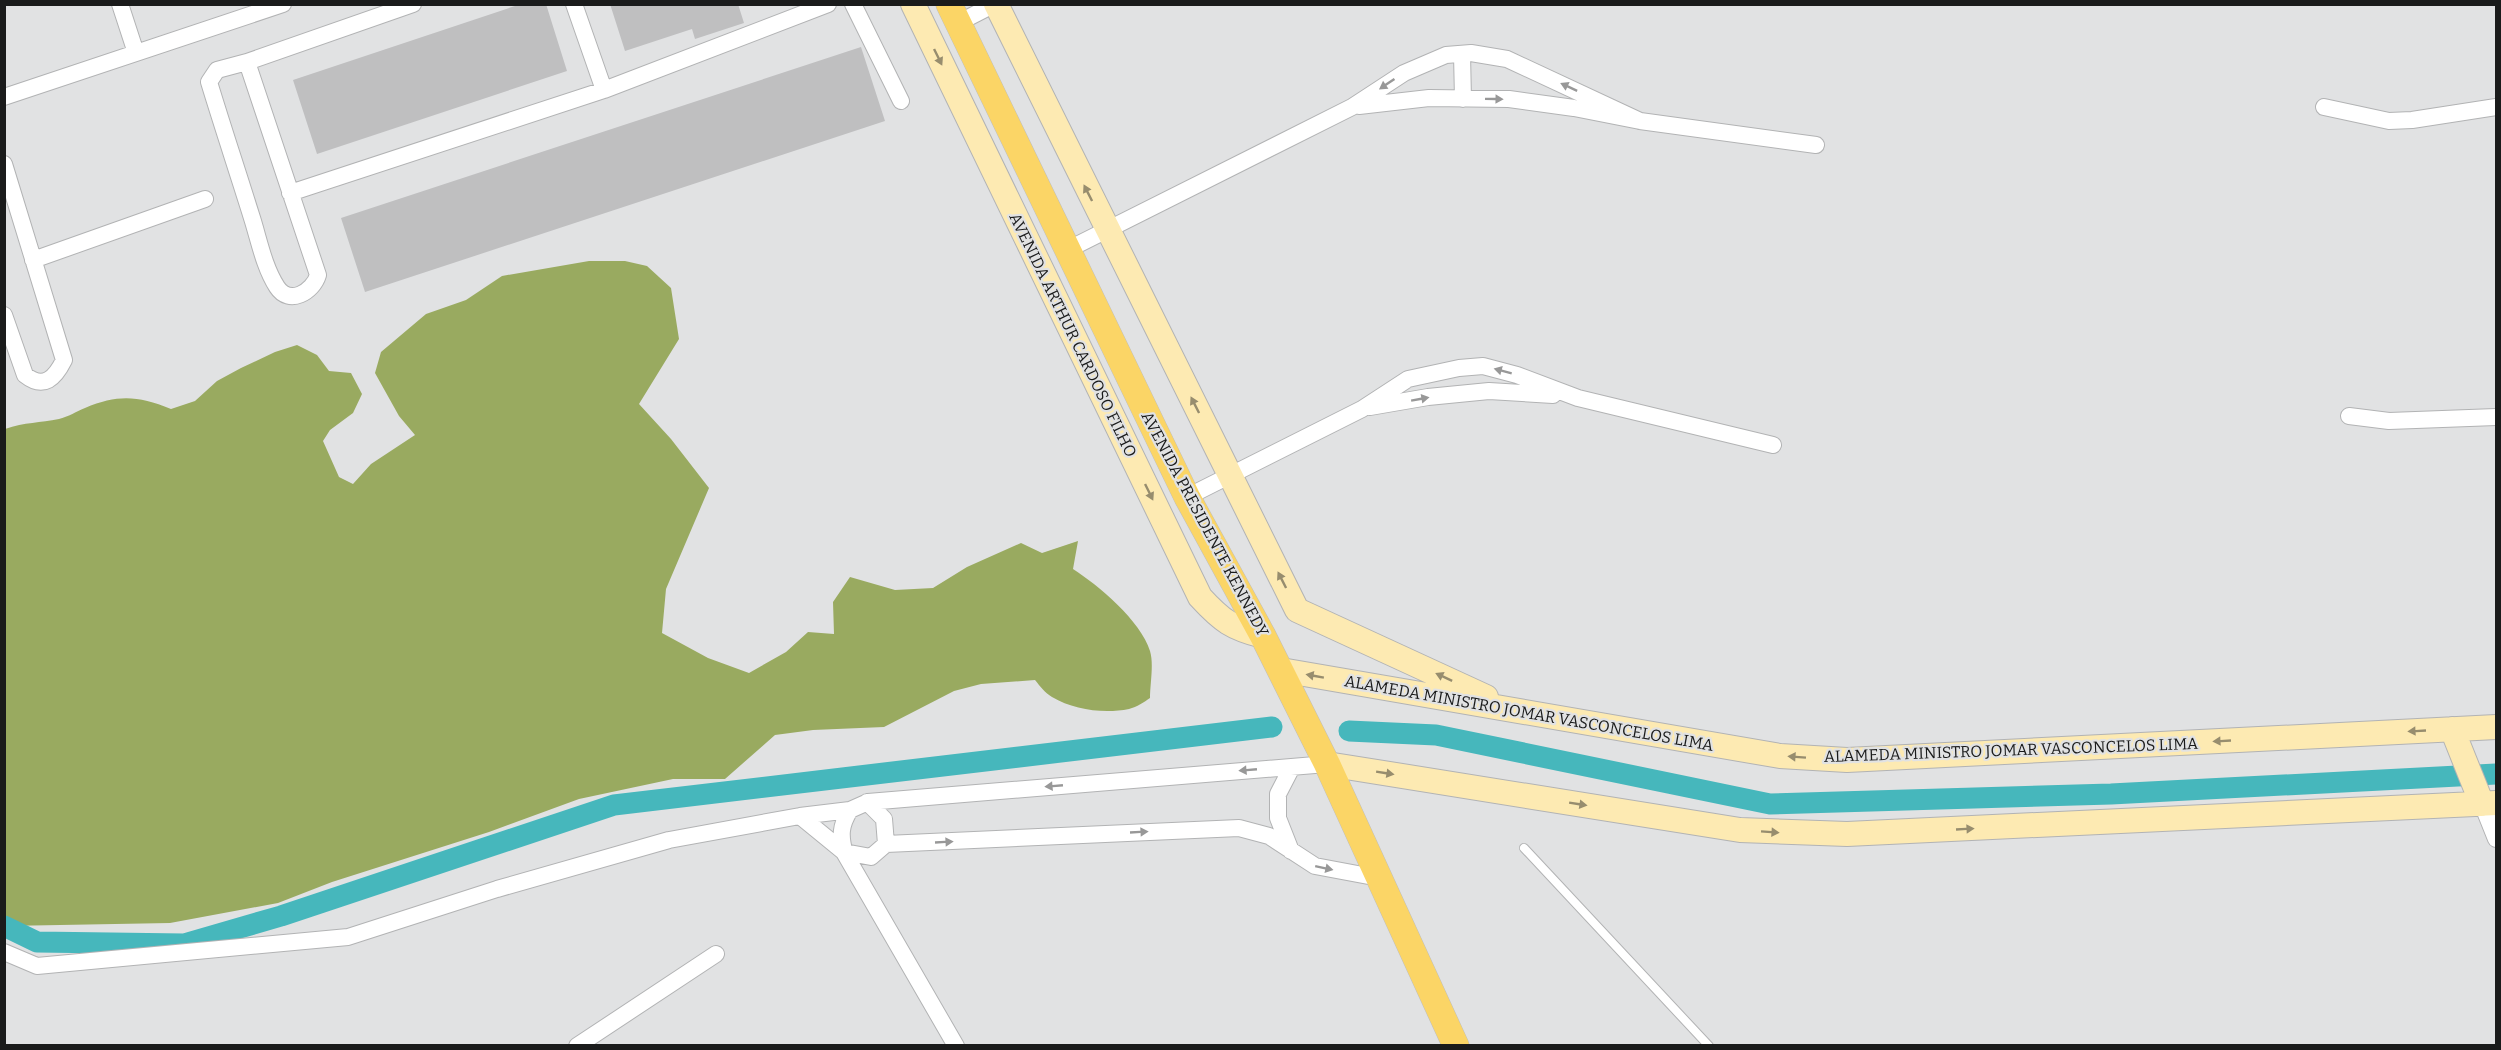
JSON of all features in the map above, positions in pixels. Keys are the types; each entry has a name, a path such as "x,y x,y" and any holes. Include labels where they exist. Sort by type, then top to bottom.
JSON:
{"main road":[{"name":"AVENIDA ARTHUR CARDOSO FILHO","path":"913,4 1200,597 1220,620 1238,630 1263,636"},
{"path":"995,4 1297,610 1516,710"},
{"name":"AVENIDA PRESIDENTE KENNEDY","path":"953,14 1188,497 1281,670 1327,764 1456,1046"},
{"name":"ALAMEDA MINISTRO JOMAR VASCONCELOS LIMA","path":"1281,670 1780,756 1847,760 2456,739 2496,727"},
{"path":"1327,764 1740,830 1846,834 2485,799 2456,739"}],"street":[{"path":"120,4 136,53"},
{"path":"4,97 283,4"},
{"path":"247,62 318,275 311,290 302,295 291,296 283,293 277,287 263,255 209,82 217,70 247,62 413,4"},
{"path":"574,4 604,90"},
{"path":"290,193 604,90 828,4"},
{"path":"853,4 901,101"},
{"path":"953,14 995,4"},
{"path":"1067,250 1352,107 1404,73 1446,55 1471,53 1507,59 1640,121"},
{"path":"1462,54 1463,99"},
{"path":"1352,107 1429,98 1509,99 1640,121 1816,145"},
{"path":"2324,107 2389,121 2412,120 2496,107"},
{"path":"4,164 64,360 52,378 42,382 33,381 25,375 4,315"},
{"path":"33,260 206,199"},
{"path":"1188,497 1362,409 1408,379 1459,368 1483,366 1516,375 1578,398 1773,445"},
{"path":"1362,409 1428,397 1489,391 1578,398"},
{"path":"2349,416 2389,421 2496,416"},
{"path":"4,952 37,966 348,937 496,890 669,840 800,816 850,810 867,802 1327,764"},
{"path":"1291,851 1278,818 1278,794 1292,767"},
{"path":"2485,799 2496,839"},
{"path":"867,802 884,819 886,844"},
{"path":"850,810 842,822 840,835 844,852 956,1046"},
{"path":"800,816 844,852 870,857"},
{"path":"867,892 870,857 886,844 1239,828 1269,836 1315,866 1380,878"},
{"path":"578,1046 716,954"}],"lane":[{"path":"1524,848 1709,1046"}],"green space":[{"path":"589,261 625,261 647,266 671,288 679,339 639,404 671,439 709,488 666,589 662,633 708,658 749,673 786,652 808,632 834,634 833,602 850,577 895,590 933,588 967,567 1021,543 1042,553 1078,541 1073,569 1118,605 1145,640 1152,662 1150,698 1129,709 1099,711 1079,708 1052,697 1035,680 981,684 954,691 884,727 813,730 775,735 725,779 673,779 579,799 489,832 332,882 278,903 170,923 5,926 5,429 59,419 108,400 138,399 171,409 195,401 217,381 241,368 275,352 297,345 317,355 329,371 351,373 362,394 353,413 330,430 323,441 339,477 353,484 371,464 415,435 399,416 375,373 381,352 426,314 466,300 502,276"}],"building":[{"path":"521,4 546,4 567,71 317,154 293,80"},
{"path":"610,4 738,4 744,23 695,39 692,29 625,51"},
{"path":"861,47 885,121 365,292 341,218"}],"waterway":[{"path":"4,926 37,942 184,944 281,916 614,805 1272,727"},
{"path":"1349,731 1436,735 1770,804 2111,794 2496,774"}]}
